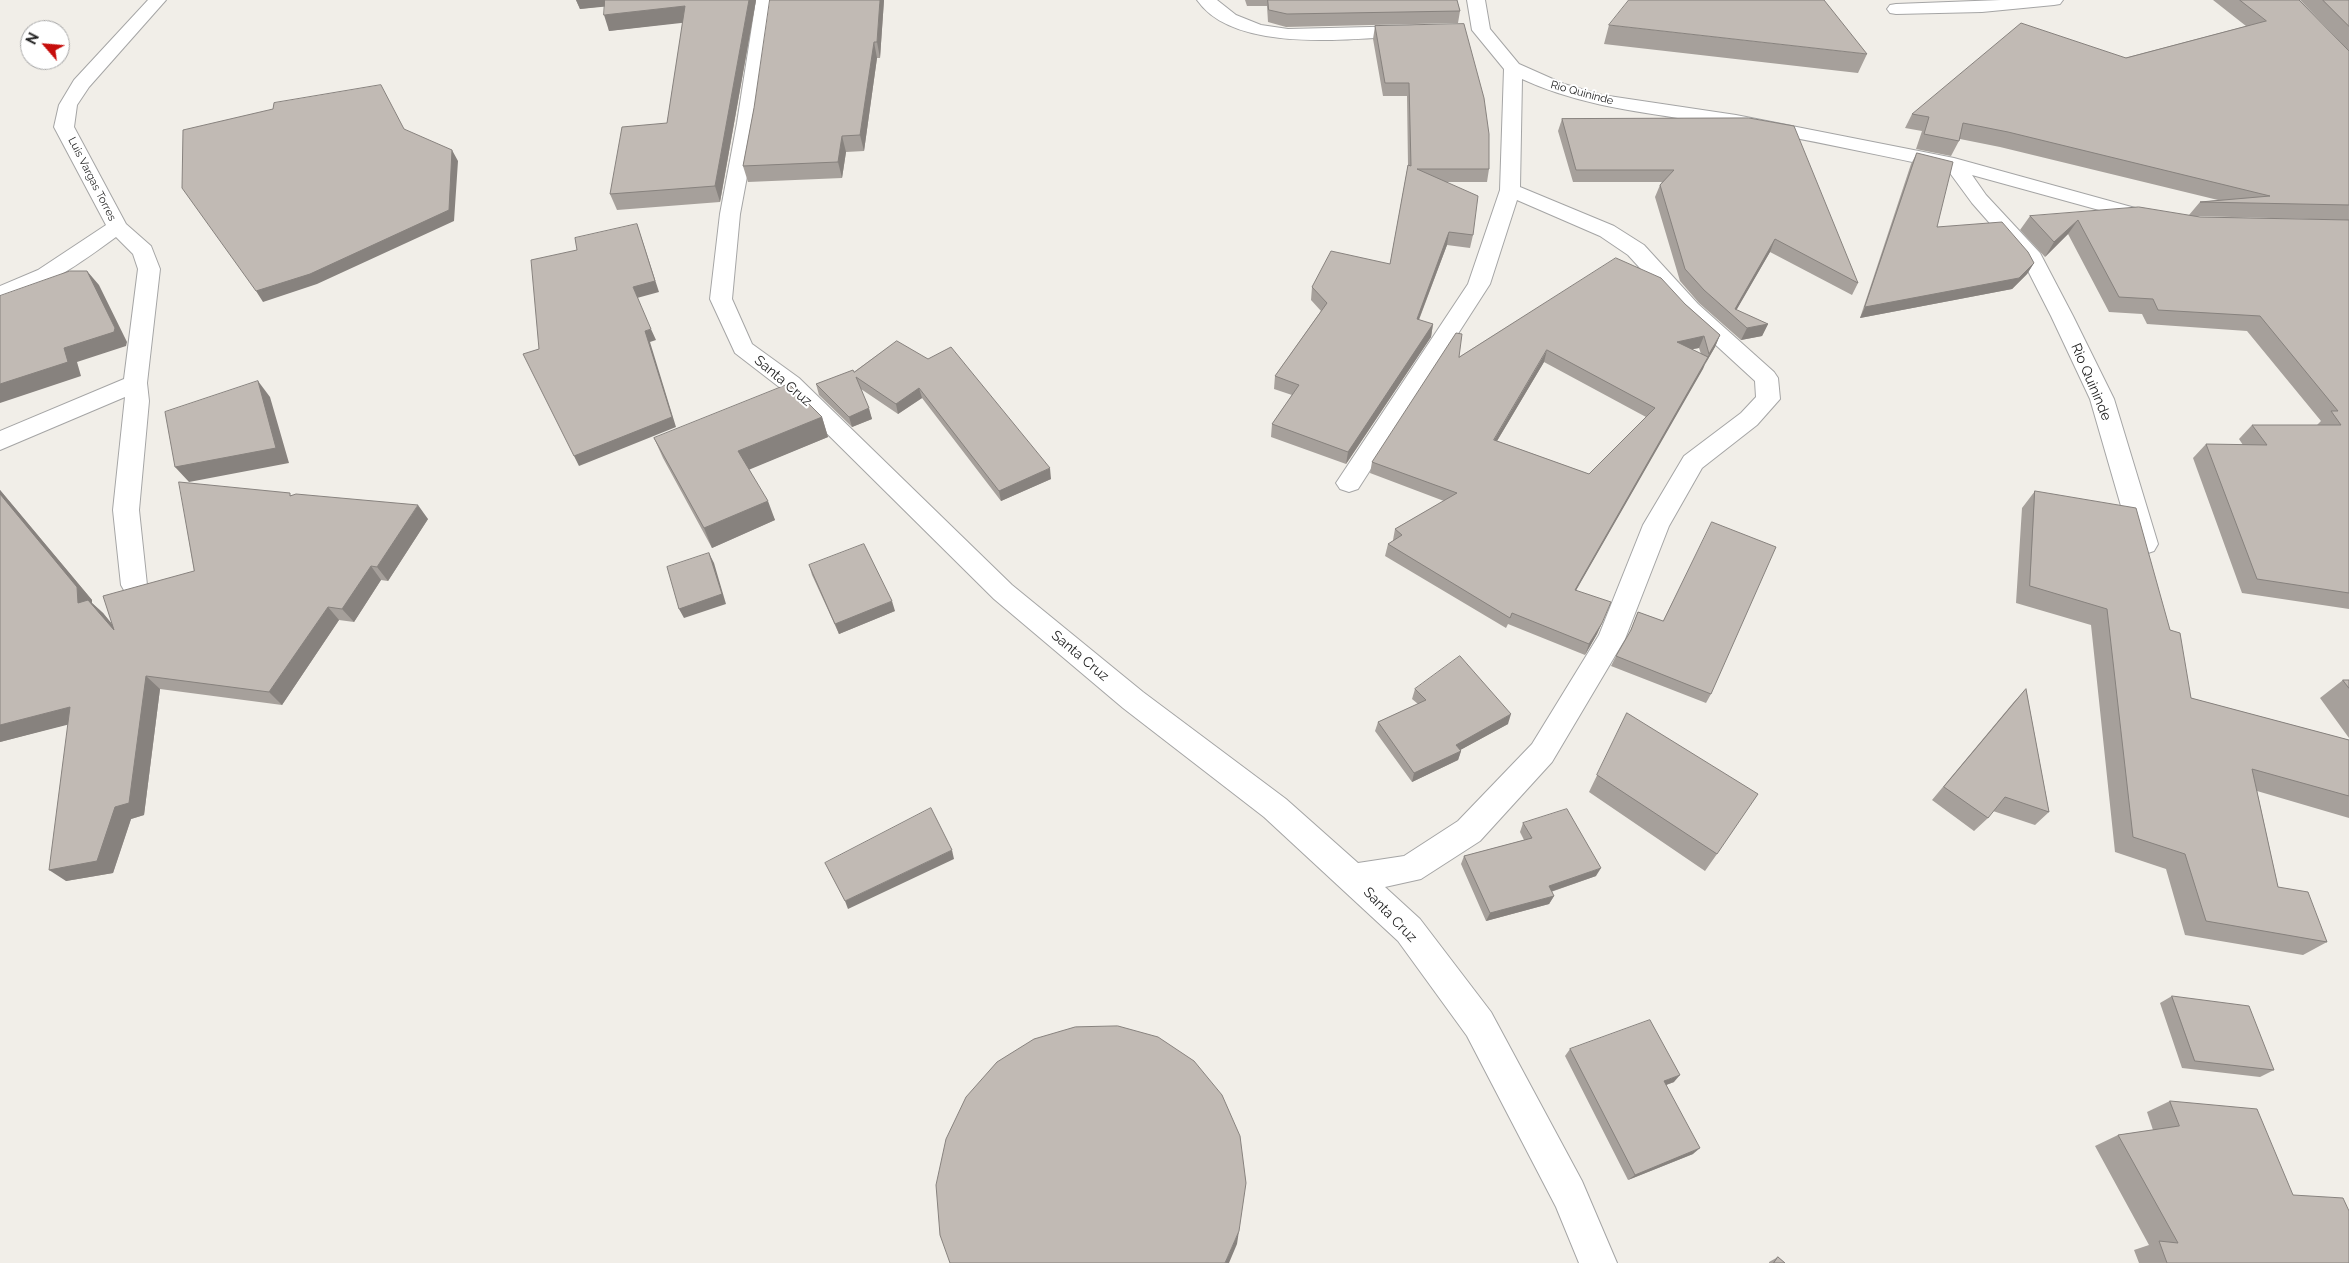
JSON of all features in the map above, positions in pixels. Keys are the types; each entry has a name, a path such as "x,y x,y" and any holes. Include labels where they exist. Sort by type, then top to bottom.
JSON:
{"street":[{"name":"Luis Vargas Torres","path":"4,294 61,266 116,227 64,127 68,105 81,84 157,0"},
{"name":"Santa Cruz","path":"765,0 747,124 730,214 721,299 743,348 791,384 1003,592 1133,700 1275,808 1409,930 1479,1024 1569,1194 1598,1263"},
{"path":"1206,0 1230,19 1257,30 1280,33 1433,31"},
{"path":"1462,30 1481,30 1476,0"},
{"path":"1896,9 1982,7 2054,0"},
{"name":"Rio Quininde","path":"1481,30 1513,68 1557,88 1600,100 1736,121 1954,164 2140,216 2173,221"},
{"path":"1349,483 1479,284 1510,190 1513,68"},
{"name":"Rio Quininde","path":"1954,164 1979,200 2032,258 2062,316 2102,398 2151,566"},
{"path":"1354,878 1410,869 1469,831 1542,753 1611,639 1656,525 1693,462 1749,419 1768,399 1766,378 1690,309 1636,250 1606,231 1510,190"},
{"path":"116,227 143,251 148,269 135,383 137,401 126,510 134,585"},
{"path":"0,441 135,383"}],"building":[{"path":"605,0 749,0 715,186 610,194 622,127 667,123 685,6 604,15"},
{"path":"770,0 880,0 877,42 874,42 860,135 842,136 838,162 743,166 754,108"},
{"path":"1268,0 1457,0 1460,11 1287,14 1269,10"},
{"path":"1629,0 1824,0 1867,54 1609,25"},
{"path":"2240,0 2299,0 2349,51 2349,205 2200,202 2270,196 2008,132 1963,123 1959,141 1924,134 1929,117 1912,114 2021,23 2126,58 2266,21"},
{"path":"2323,0 2349,0 2349,26"},
{"path":"1464,24 1484,98 1489,134 1489,169 1417,169 1478,196 1473,235 1449,232 1417,319 1433,324 1348,452 1272,424 1299,385 1275,376 1327,303 1312,287 1331,251 1390,264 1408,165 1411,166 1409,83 1385,83 1375,26"},
{"path":"381,85 404,129 452,150 449,210 310,274 256,291 182,188 183,130 273,109 274,103"},
{"path":"1749,118 1794,126 1858,283 1775,239 1735,309 1768,324 1747,328 1704,290 1685,269 1660,185 1674,170 1576,170 1562,119"},
{"path":"1917,153 1953,162 1937,227 2002,222 2028,252 2034,263 2019,278 1865,307"},
{"path":"2139,207 2200,217 2349,220 2349,593 2257,579 2206,444 2267,445 2252,425 2341,425 2331,411 2338,411 2260,316 2158,310 2153,299 2119,297 2078,220 2054,242 2030,216"},
{"path":"637,224 655,281 633,287 651,329 645,331 672,417 574,456 523,354 539,349 531,260 577,250 575,238"},
{"path":"1616,258 1661,278 1685,304 1720,335 1709,354 1704,336 1677,342 1708,357 1575,590 1611,602 1602,623 1589,644 1512,613 1510,618 1388,544 1402,535 1395,529 1457,493 1372,462 1456,333 1462,334 1459,357","holes":["1547,350 1655,408 1589,474 1494,440"]},
{"path":"70,271 87,271 115,328 114,332 64,348 68,362 0,384 0,296"},
{"path":"897,341 928,359 951,347 1050,468 999,491 919,388 896,404 856,377 869,408 849,417 816,384 853,370 854,372"},
{"path":"258,381 276,448 175,467 165,412"},
{"path":"789,384 822,417 738,451 768,501 704,528 654,438"},
{"path":"179,482 290,493 290,496 296,494 418,505 377,567 371,566 342,609 328,607 269,692 146,676 129,803 115,807 97,861 49,870 70,707 0,725 0,494 77,587 78,603 88,600 114,630 103,596 194,571"},
{"path":"2035,491 2136,508 2170,630 2180,633 2191,698 2349,740 2349,796 2252,769 2278,887 2308,892 2327,942 2206,921 2185,854 2133,837 2107,609 2030,586"},
{"path":"1712,522 1776,547 1711,694 1616,656 1631,630 1638,612 1663,621"},
{"path":"864,544 892,601 835,624 809,565"},
{"path":"709,553 722,594 679,609 667,567"},
{"path":"1460,656 1511,714 1456,745 1461,751 1414,773 1378,722 1426,700 1415,689"},
{"path":"2343,680 2349,680 2349,688"},
{"path":"2026,689 2049,812 2005,797 1988,818 1944,787"},
{"path":"1627,713 1758,794 1717,854 1597,775"},
{"path":"931,808 952,850 845,901 825,863"},
{"path":"1567,809 1601,868 1549,886 1554,896 1490,913 1464,856 1532,838 1523,823"},
{"path":"2172,996 2249,1006 2274,1070 2195,1061"},
{"path":"1650,1020 1680,1075 1664,1081 1700,1148 1635,1175 1570,1049"},
{"path":"1118,1026 1158,1037 1194,1061 1222,1095 1240,1136 1246,1183 1239,1231 1225,1263 950,1263 940,1235 936,1185 946,1139 966,1097 997,1062 1034,1039 1075,1027"},
{"path":"2170,1101 2257,1109 2293,1195 2343,1198 2349,1211 2349,1263 2167,1263 2159,1241 2178,1243 2118,1135 2179,1126"},
{"path":"1778,1257 1785,1263 1774,1263"}]}
